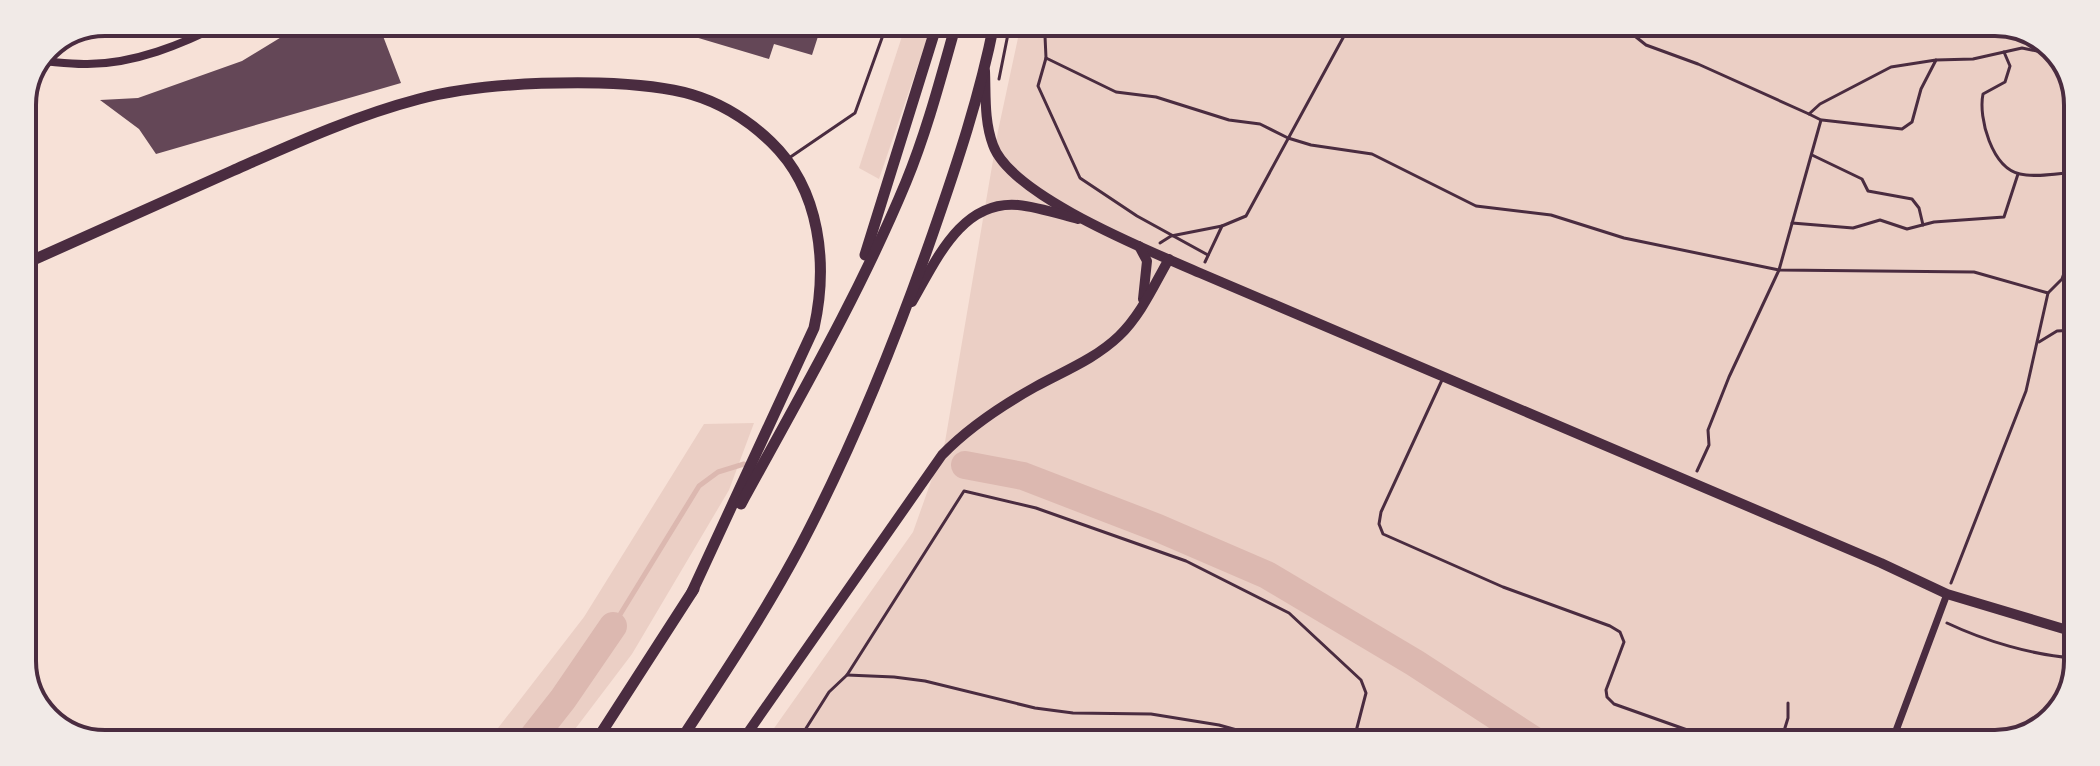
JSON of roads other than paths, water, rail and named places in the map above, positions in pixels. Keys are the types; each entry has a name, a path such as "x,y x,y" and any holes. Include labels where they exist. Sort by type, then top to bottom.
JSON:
{"highway":[{"path":"853,294 933,36"},
{"path":"603,730 692,592 827,349 906,182 953,36"},
{"path":"687,730 741,649 801,545 836,472 902,319 941,211 985,69 992,36"},
{"path":"36,259 323,130 420,98 498,86 590,83 688,91 713,100 758,129 786,160 808,202 815,223 822,270 821,296 814,328 803,355 692,592"}],"main road":[{"path":"985,69 987,121 993,146 1002,162 1032,189 1092,223 1200,273 1947,594 2064,629"},
{"path":"902,319 954,235 978,212 997,205 1015,205 1092,223"},
{"path":"1134,242 1147,261 1142,304"},
{"path":"750,730 942,455 984,418 1105,348 1130,324 1169,259"}],"street":[{"path":"52,62 86,64 132,59 199,36"},
{"path":"1896,730 1947,594"}],"lane":[{"path":"786,160 855,113 883,36"},
{"path":"1443,376 1381,512 1379,524 1383,534 1503,587 1620,632 1624,642 1606,690 1607,697 1614,704 1687,730"},
{"path":"1784,730 1788,703"}],"waterway":[{"path":"613,626 699,486 718,472 744,464"},
{"path":"965,465 1023,476 1158,528 1267,575 1415,663 1518,730"},
{"path":"539,730 613,626"}]}
